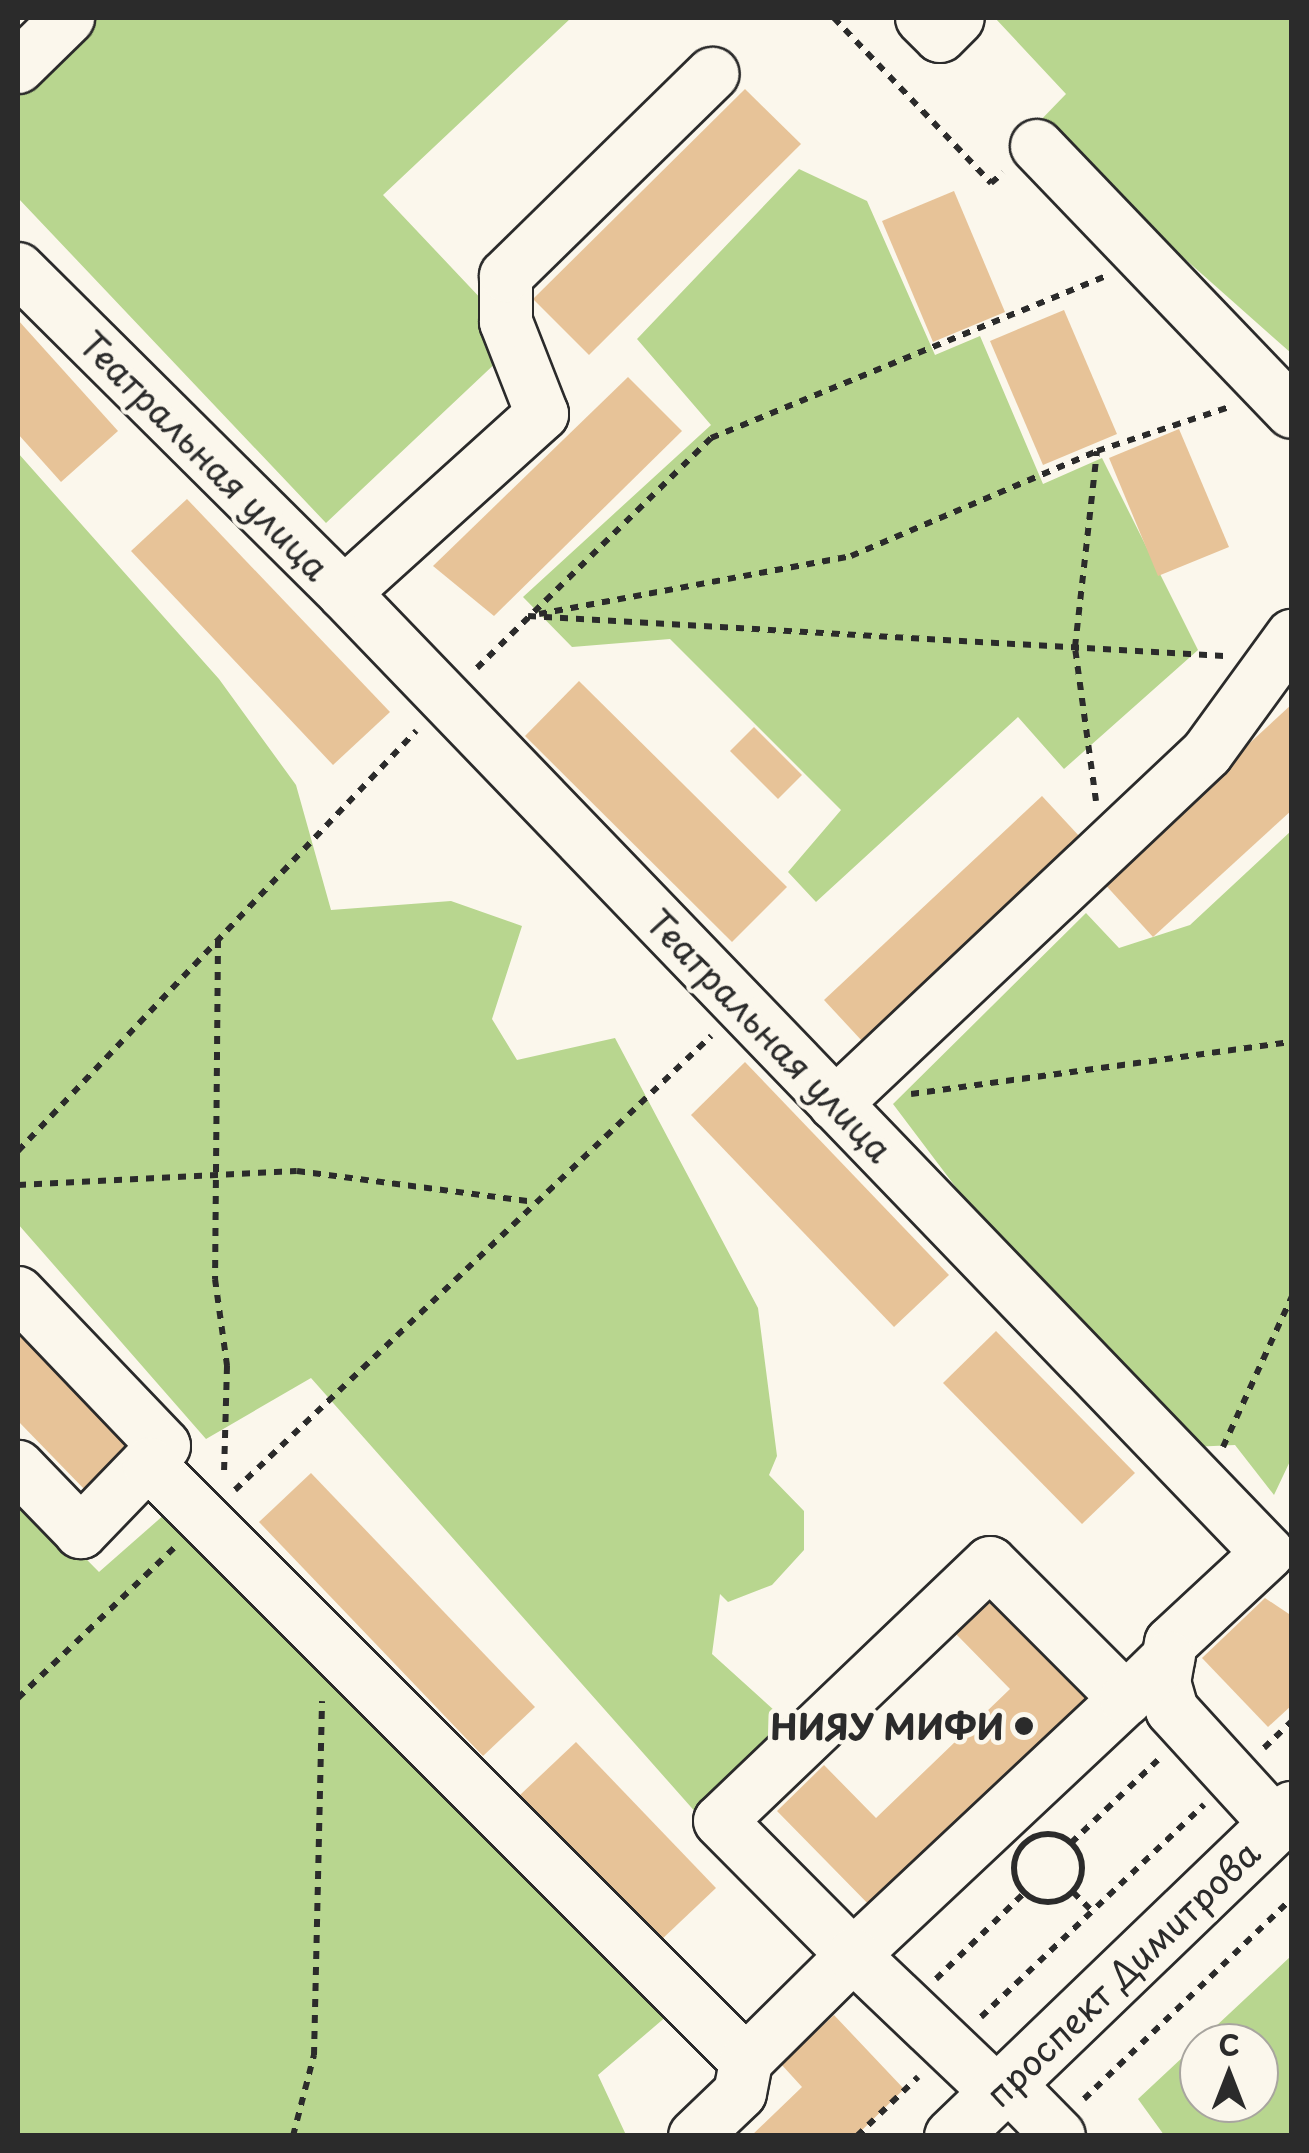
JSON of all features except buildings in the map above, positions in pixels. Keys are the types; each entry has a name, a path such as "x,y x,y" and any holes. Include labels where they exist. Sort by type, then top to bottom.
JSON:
{"main road":[{"name":"проспект Димитрова","path":"952,2136 1284,1817"}],"street":[{"path":"18,66 68,18"},
{"path":"922,18 940,36 958,18"},
{"path":"344,593 542,414 506,322 506,276 712,74"},
{"path":"1037,146 1282,402"},
{"name":"Театральная улица","path":"18,269 344,593 1208,1491 1280,1543 1171,1643 1168,1658 1126,1699 746,2061"},
{"path":"836,1104 1207,752 1281,648"},
{"path":"18,1293 164,1446 81,1532 18,1467"},
{"path":"148,1464 746,2061 740,2093 695,2136"},
{"path":"1056,2132 949,2047 720,1822 990,1562 1126,1699"},
{"path":"1168,1658 1172,1710 1233,1777 1284,1817"}],"path":[{"path":"834,18 991,183 1037,146"},
{"path":"18,1151 446,698 711,438 1146,260"},
{"path":"528,616 852,556 1097,450 1282,402"},
{"path":"1097,450 1076,648 1102,852"},
{"path":"528,616 1076,648 1281,648"},
{"path":"218,938 222,1175 215,1279 227,1366 226,1498 742,1006"},
{"path":"836,1104 1292,1042"},
{"path":"18,1185 297,1171 536,1202"},
{"path":"1208,1491 1292,1296"},
{"path":"18,1698 203,1520"},
{"path":"292,2136 314,2055 324,1852 326,1736 314,1630"},
{"path":"857,2136 1292,1721"},
{"path":"1072,1843 1190,1730"},
{"path":"1041,1834 1072,1843 1082,1862 1073,1892 1052,1902 1024,1892 1013,1866 1022,1844 1041,1834"},
{"path":"907,2007 1024,1892"},
{"path":"1073,1892 1092,1911"},
{"path":"1056,2132 1292,1898"}],"green space":[{"path":"86,18 571,18 383,195 520,340 326,523 18,198 18,83"},
{"path":"995,18 1291,18 1291,353 1035,126 1066,94"},
{"path":"799,169 867,201 935,355 980,336 1043,484 1102,458 1198,650 1064,769 1018,717 816,902 788,872 841,810 670,639 572,647 523,597 711,425 637,339"},
{"path":"18,453 219,679 296,785 331,910 451,901 522,926 492,1019 517,1060 615,1038 758,1308 777,1456 769,1475 804,1511 804,1550 772,1585 728,1602 720,1594 712,1654 797,1731 698,1815 311,1378 206,1439 18,1224"},
{"path":"1291,831 1292,1457 1274,1495 1235,1445 1192,1447 973,1210 893,1104 1086,913 1119,948 1190,925"},
{"path":"18,1490 99,1572 165,1514 668,2015 598,2075 626,2135 18,2135"},
{"path":"1291,1956 1291,2135 1164,2135 1138,2099 1179,2061 1179,2123 1279,2123 1279,2023 1219,2023"}],"place":[{"name":"НИЯУ МИФИ","path":"1024,1726"}]}
